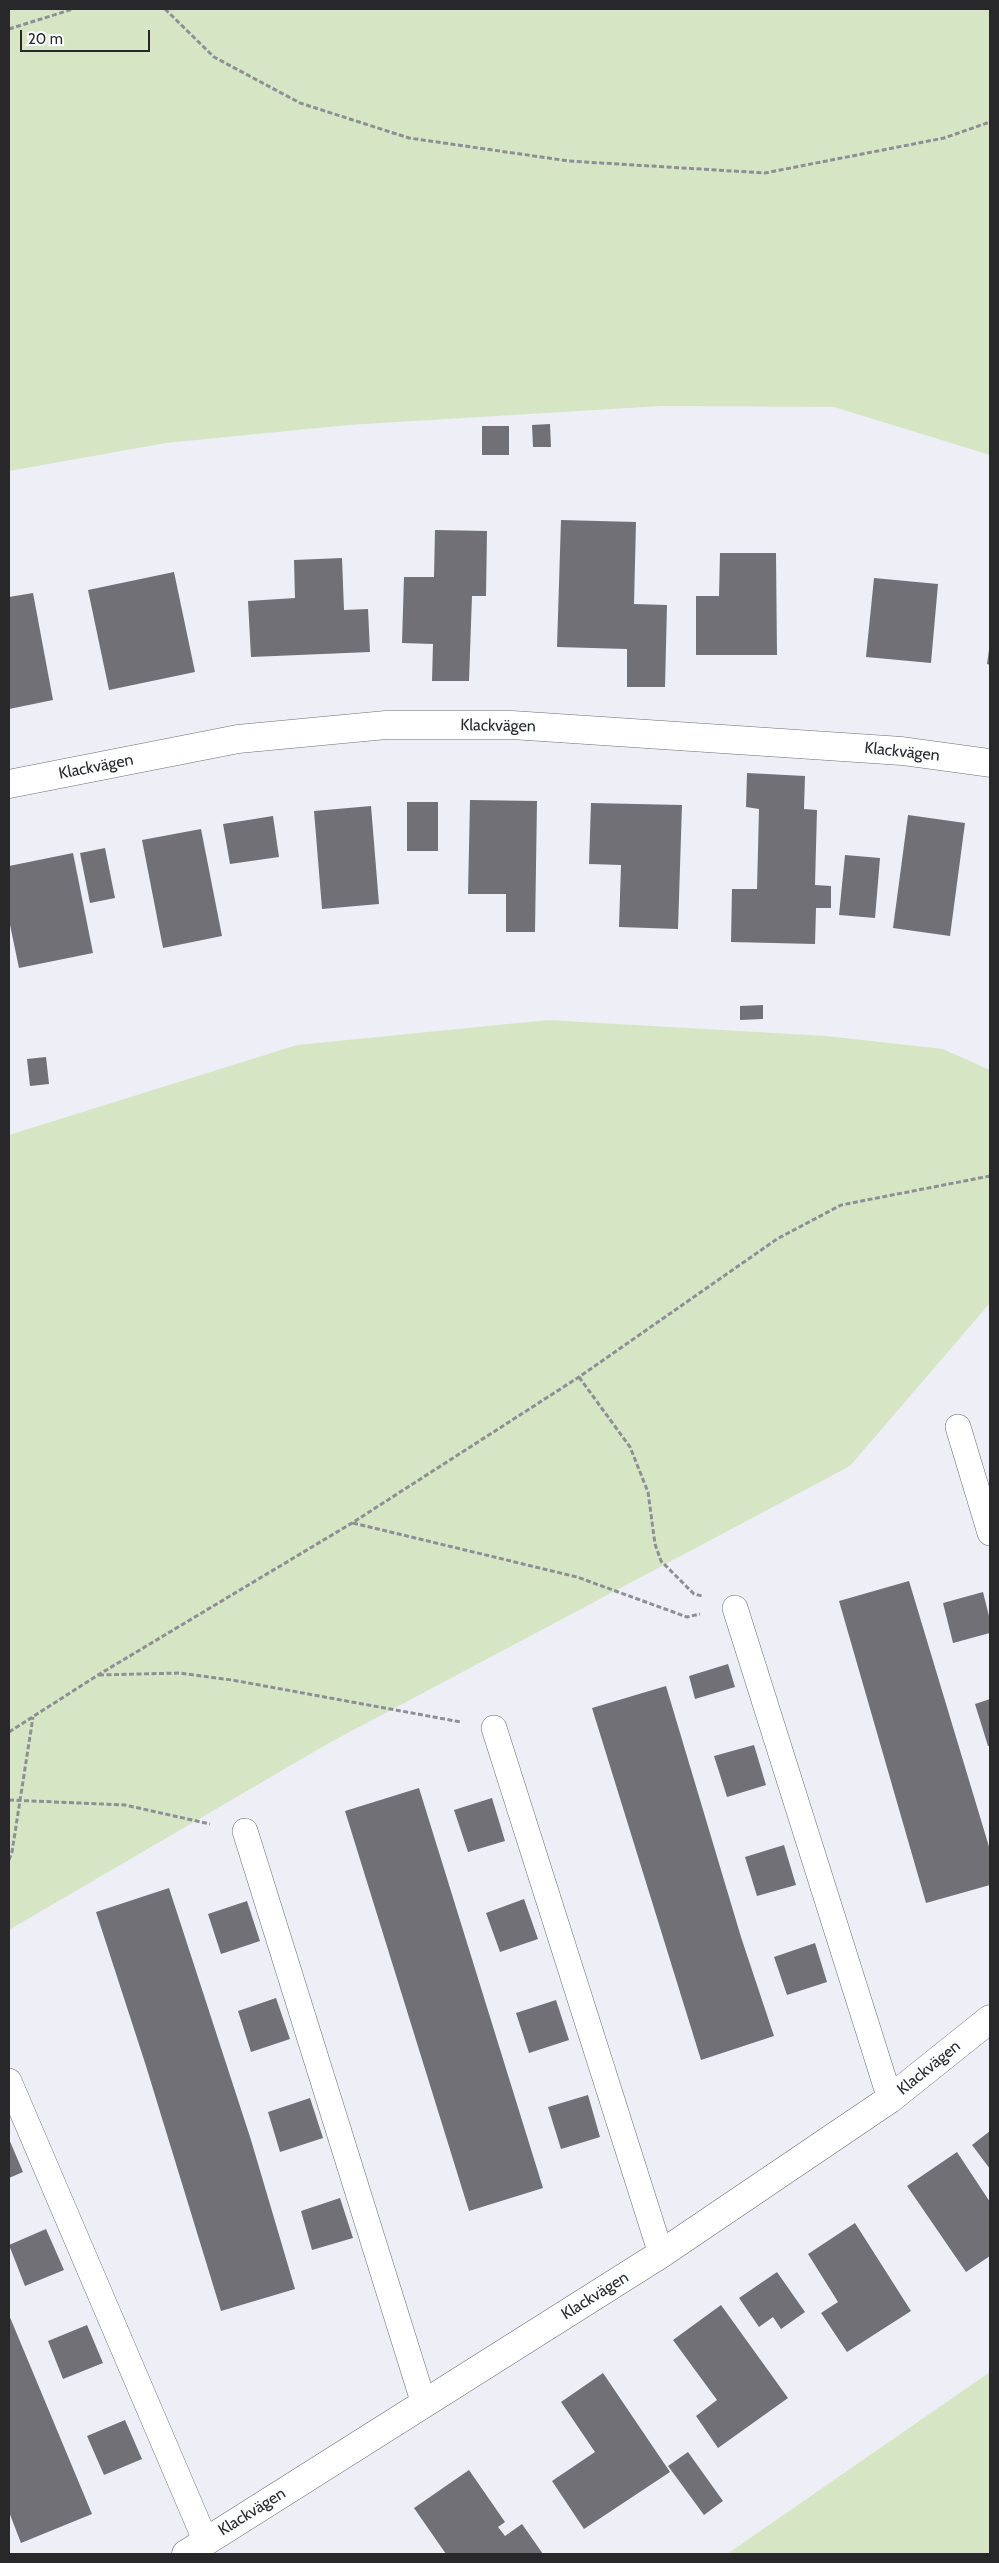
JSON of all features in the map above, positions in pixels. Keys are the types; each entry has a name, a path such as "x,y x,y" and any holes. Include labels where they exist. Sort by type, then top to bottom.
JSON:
{"street":[{"name":"Klackvägen","path":"9,784 238,739 386,725 512,725 902,750 990,763"},
{"name":"Klackvägen","path":"196,2548 661,2254 890,2100 990,2019"}],"lane":[{"path":"958,1427 990,1533"},
{"path":"735,1608 890,2100"},
{"path":"494,1728 661,2254"},
{"path":"246,1831 424,2404"},
{"path":"9,2081 196,2548"}],"path":[{"path":"9,28 73,9"},
{"path":"165,9 214,57 300,103 409,138 569,162 764,172 944,138 990,122"},
{"path":"9,1732 98,1675 352,1523 579,1377 777,1239 841,1205 990,1176"},
{"path":"579,1377 630,1446 648,1492 655,1544 661,1561 694,1594 735,1608"},
{"path":"352,1523 577,1577 688,1617 735,1608"},
{"path":"98,1675 179,1673 232,1680 494,1728"},
{"path":"9,1860 12,1852 33,1717"},
{"path":"9,1800 20,1802 125,1805 168,1816 246,1831"}],"green space":[{"path":"9,9 990,9 990,455 834,407 661,406 349,425 166,443 9,471"},
{"path":"548,1020 827,1036 943,1049 990,1070 990,1303 850,1466 329,1743 9,1930 9,1135 297,1045"},
{"path":"990,2372 990,2554 727,2554"}],"building":[{"path":"550,424 551,447 533,447 532,425"},
{"path":"482,426 509,426 509,455 482,455"},
{"path":"561,520 636,522 634,604 667,605 665,687 627,687 627,649 557,647"},
{"path":"435,530 487,531 486,596 472,596 469,681 432,681 433,644 402,643 404,577 434,577"},
{"path":"720,553 776,553 777,655 696,655 696,596 719,596"},
{"path":"342,558 344,610 368,609 370,652 251,657 248,601 295,598 294,560"},
{"path":"174,572 195,672 109,690 88,590"},
{"path":"874,578 938,584 931,663 866,657"},
{"path":"33,593 53,700 9,709 9,597"},
{"path":"990,650 990,665 987,664"},
{"path":"747,773 805,776 804,809 817,810 815,885 831,886 831,908 816,908 815,944 731,942 732,889 757,889 759,809 746,807"},
{"path":"470,800 537,801 535,932 506,932 506,894 468,894"},
{"path":"407,802 438,802 438,851 407,851"},
{"path":"591,803 682,805 678,929 619,927 621,865 589,864"},
{"path":"371,806 379,904 322,909 314,811"},
{"path":"908,815 965,823 950,936 893,928"},
{"path":"273,816 279,857 230,864 223,824"},
{"path":"201,829 222,936 163,948 142,840"},
{"path":"105,848 115,898 90,903 80,853"},
{"path":"73,853 93,953 19,968 9,920 9,866"},
{"path":"845,855 880,858 875,918 839,915"},
{"path":"763,1005 763,1019 740,1020 740,1006"},
{"path":"46,1057 49,1084 30,1086 27,1059"},
{"path":"909,1581 990,1850 990,1885 926,1903 839,1601"},
{"path":"983,1592 990,1620 990,1633 953,1643 943,1603"},
{"path":"728,1664 735,1687 695,1699 689,1676"},
{"path":"666,1686 741,1937 774,2036 701,2060 592,1708"},
{"path":"990,1699 990,1746 988,1746 975,1704"},
{"path":"754,1745 766,1785 727,1797 714,1756"},
{"path":"419,1788 543,2188 469,2211 345,1811"},
{"path":"492,1798 505,1841 468,1852 454,1810"},
{"path":"784,1845 796,1885 757,1896 745,1857"},
{"path":"169,1888 251,2140 295,2289 221,2311 146,2066 96,1912"},
{"path":"524,1899 538,1939 500,1952 486,1913"},
{"path":"247,1901 260,1941 221,1954 208,1914"},
{"path":"815,1943 827,1982 787,1995 774,1957"},
{"path":"276,1998 290,2039 251,2052 238,2011"},
{"path":"556,2000 569,2040 529,2053 516,2013"},
{"path":"588,2095 600,2137 561,2149 548,2107"},
{"path":"310,2098 323,2138 280,2152 268,2112"},
{"path":"990,2131 990,2169 972,2145"},
{"path":"9,2139 23,2172 9,2178"},
{"path":"957,2152 990,2202 990,2256 966,2272 907,2186"},
{"path":"340,2198 353,2238 312,2250 301,2211"},
{"path":"855,2223 911,2311 847,2352 821,2313 838,2302 808,2254"},
{"path":"46,2229 64,2270 25,2286 9,2245"},
{"path":"777,2272 805,2312 781,2329 773,2317 759,2327 739,2298"},
{"path":"721,2305 788,2398 718,2448 696,2416 717,2400 673,2340"},
{"path":"9,2315 92,2514 21,2543 9,2512"},
{"path":"87,2325 103,2363 63,2379 48,2341"},
{"path":"603,2373 670,2472 584,2529 552,2481 595,2452 561,2402"},
{"path":"125,2420 142,2459 104,2475 87,2436"},
{"path":"688,2452 723,2501 704,2515 668,2466"},
{"path":"469,2470 505,2522 498,2527 505,2536 522,2524 543,2554 446,2554 414,2508"}]}
